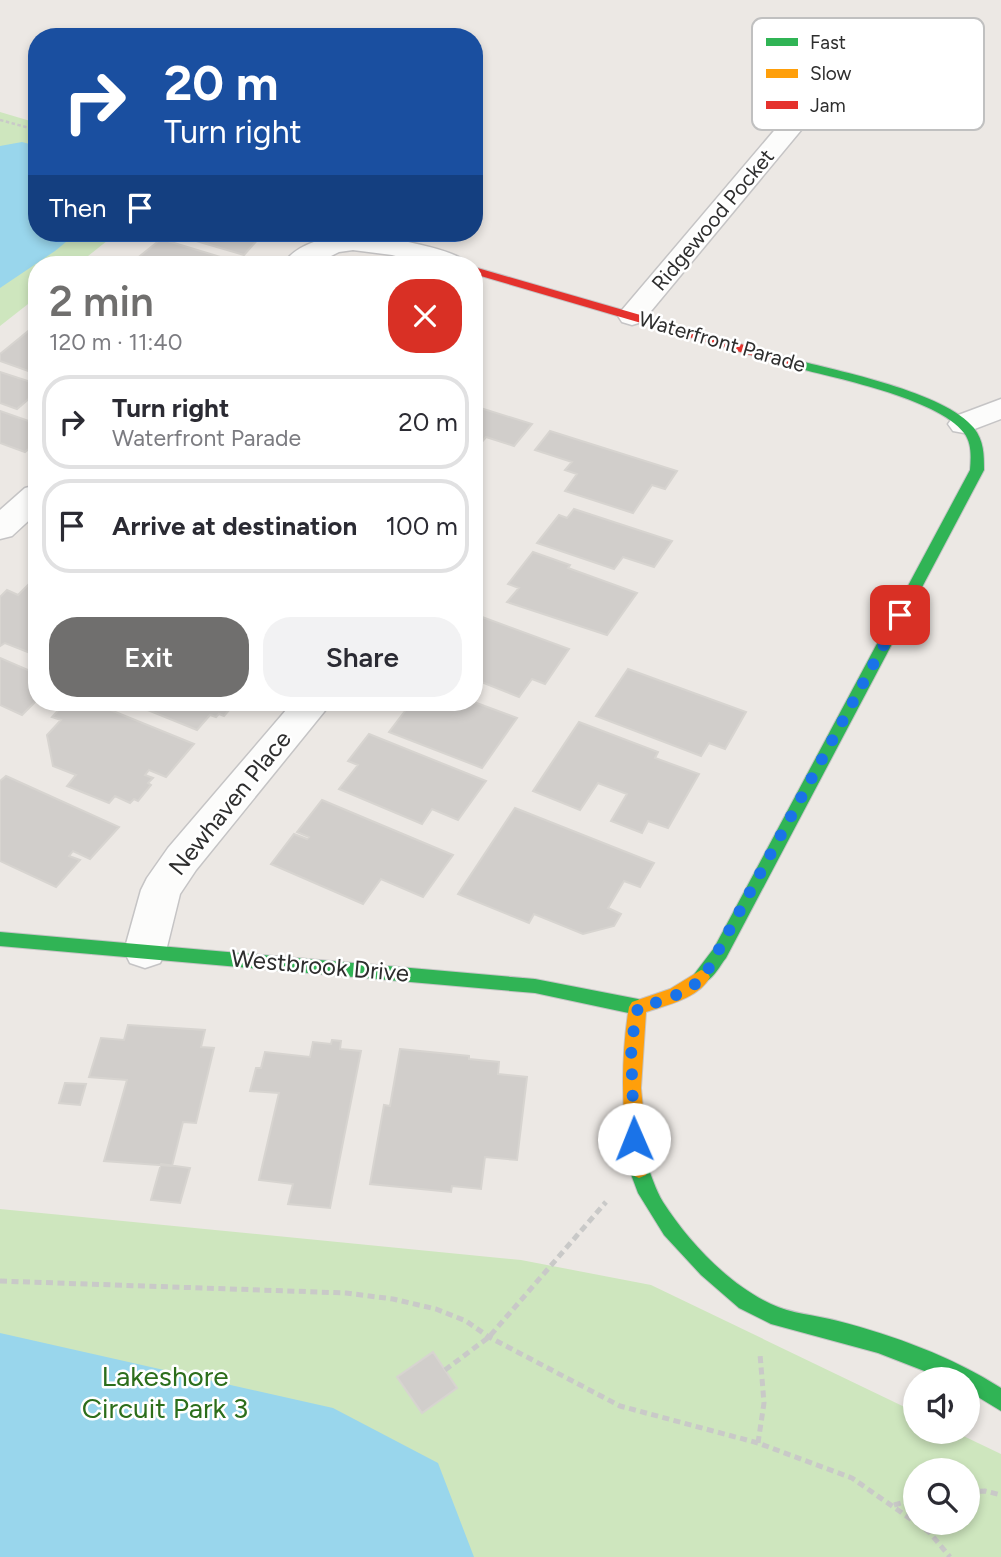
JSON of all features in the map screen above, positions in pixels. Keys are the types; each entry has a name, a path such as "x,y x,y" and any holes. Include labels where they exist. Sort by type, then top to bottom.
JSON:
{"street":[{"name":"Ridgewood Pocket","path":"632,316 788,130"},
{"path":"305,256 330,244 345,242"},
{"path":"366,242 381,243 426,256"},
{"name":"Waterfront Parade","path":"483,273 929,403 964,424"},
{"path":"1001,408 964,424 977,440 977,470 719,953 704,977 688,991 667,1001 638,1007 631,1045 634,1139 640,1176 658,1213 712,1274 763,1311 894,1346 974,1381 1001,1400"},
{"path":"0,528 28,503"},
{"name":"Newhaven Place","path":"145,951 161,890 175,869 307,711"},
{"name":"Westbrook Drive","path":"0,939 535,986 638,1007"}],"path":[{"path":"0,120 28,128"},
{"path":"445,1370 489,1336 614,1192 640,1176"},
{"path":"0,1281 346,1293 393,1298 436,1309 466,1321 620,1406 758,1443 852,1478 903,1512"},
{"path":"758,1443 764,1403 759,1366 763,1311"},
{"path":"980,1491 1001,1495"},
{"path":"894,1505 903,1502"},
{"path":"932,1535 950,1557"}],"green space":[{"path":"0,112 28,120 28,242 106,242 88,256 28,256 28,304 0,326"},
{"name":"Lakeshore Circuit Park 3","path":"0,1209 521,1260 651,1285 903,1406 903,1444 980,1444 1001,1454 1001,1557 0,1557"}],"water":[{"path":"22,142 28,144 28,242 66,242 48,256 28,256 28,269 0,288 0,146"},
{"path":"0,1333 333,1408 438,1463 474,1557 0,1557"}],"building":[{"path":"157,242 171,242 217,256 140,256"},
{"path":"200,242 256,242 244,255"},
{"path":"28,331 28,371 0,361 0,354"},
{"path":"0,372 28,381 28,400 17,409 0,403"},
{"path":"483,409 532,424 514,446 486,437 483,441"},
{"path":"0,411 28,421 28,450 25,452 0,443"},
{"path":"550,431 677,471 665,489 652,485 633,513 565,491 577,474 565,470 572,462 535,450"},
{"path":"574,509 672,541 654,567 623,557 614,569 537,543 559,515 567,518"},
{"path":"533,552 637,593 607,635 507,602 519,588 508,584"},
{"path":"28,585 28,652 5,643 0,646 0,597 7,590 18,595"},
{"path":"483,617 569,649 545,684 532,679 519,697 483,683"},
{"path":"0,658 28,670 28,709 22,715 0,705"},
{"path":"628,669 746,712 725,749 709,743 701,756 596,716"},
{"path":"483,705 517,718 482,768 389,732 405,711 483,711"},
{"path":"58,711 113,711 194,744 166,777 149,770 145,775 153,778 148,783 151,785 138,801 134,799 130,803 115,796 109,803 67,786 76,775 53,766 47,735 61,720 52,717"},
{"path":"150,711 228,711 224,716 210,715 197,730"},
{"path":"579,722 658,752 655,758 699,774 668,828 648,821 642,833 611,821 627,794 598,783 580,810 533,791"},
{"path":"369,734 486,781 458,820 432,809 422,824 339,789 358,765 348,761"},
{"path":"6,776 119,827 90,859 73,851 69,856 80,860 56,887 0,861 0,781"},
{"path":"322,800 453,855 423,897 381,879 363,904 271,864 294,834 307,839 309,837 297,832"},
{"path":"515,808 654,863 640,887 624,881 608,908 621,914 614,926 583,934 534,914 529,923 458,894"},
{"path":"128,1025 205,1030 201,1047 214,1048 196,1123 183,1122 172,1166 104,1161 127,1080 89,1077 101,1038 124,1040"},
{"path":"332,1040 341,1041 340,1049 361,1051 330,1208 288,1204 293,1184 259,1180 279,1093 250,1091 256,1068 261,1068 265,1052 310,1057 313,1042 331,1044"},
{"path":"400,1049 499,1062 498,1074 527,1077 517,1160 485,1157 481,1189 452,1186 451,1192 370,1184 384,1105 390,1106"},
{"path":"65,1083 86,1084 80,1105 59,1103"},
{"path":"161,1164 190,1168 180,1203 151,1200"},
{"path":"433,1352 457,1388 422,1413 397,1377"}],"traffic: fast":[{"path":"701,977 720,953 977,470 974,438 955,418 936,407 886,389 792,363"},
{"path":"0,939 535,986 638,1007"},
{"path":"639,1169 645,1187 670,1228 708,1269 746,1301 779,1317 857,1336 921,1358 962,1377 1001,1400"}],"traffic: slow":[{"path":"639,1169 631,1088 638,1007 676,995 701,977"}],"traffic: jam":[{"path":"483,273 792,363"}],"route":[{"path":"634,1139 631,1045 638,1007 667,1001 688,991 704,977 900,615"}]}
